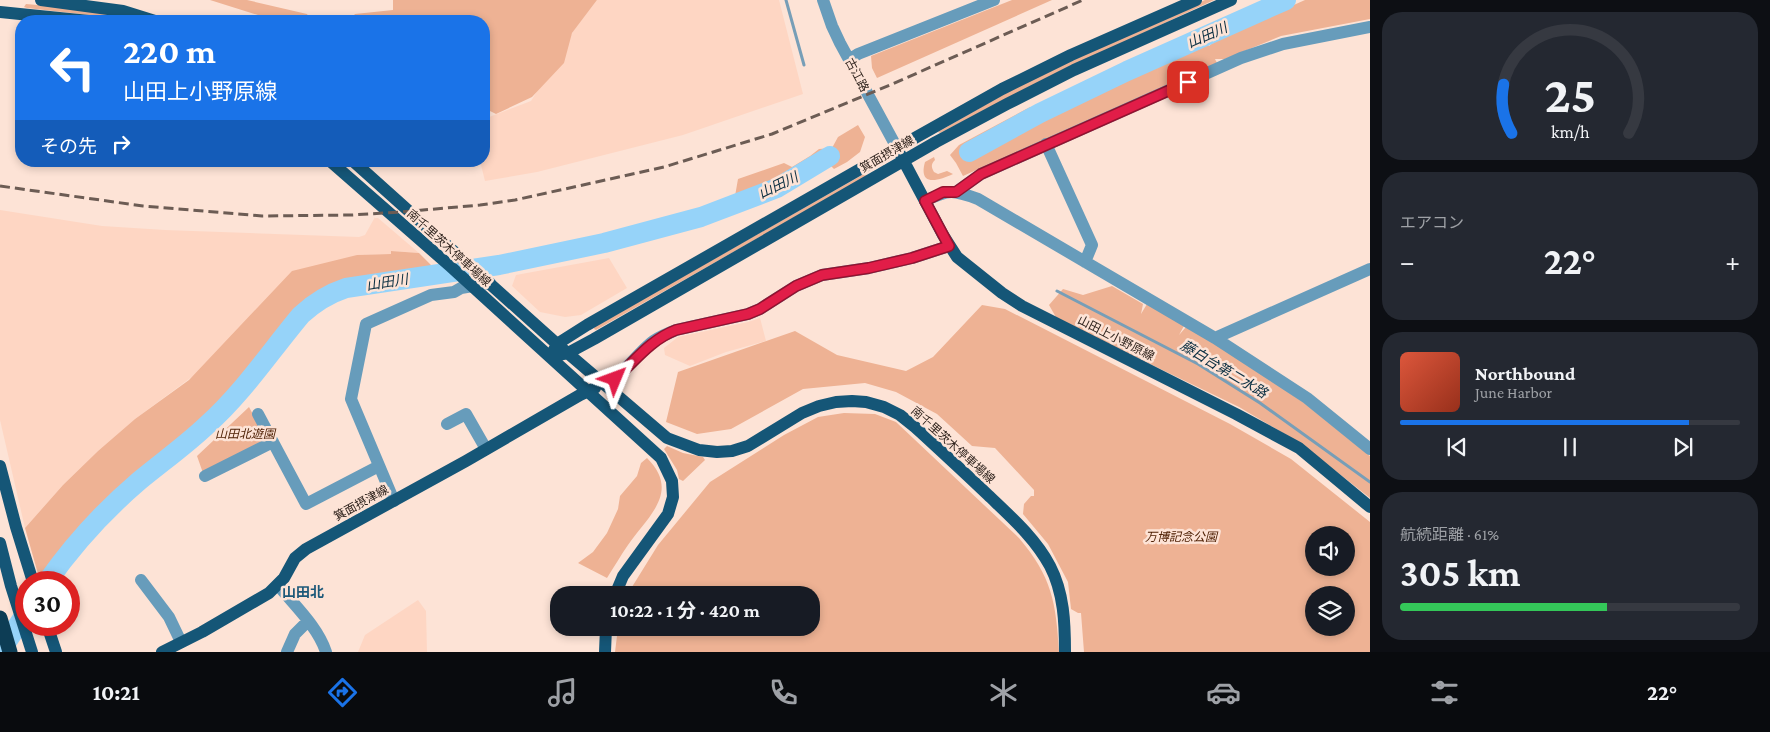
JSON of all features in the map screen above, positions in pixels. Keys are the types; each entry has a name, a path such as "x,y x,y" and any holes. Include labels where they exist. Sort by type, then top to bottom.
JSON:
{"highway":[{"path":"0,618 10,652"}],"main road":[{"path":"41,0 123,11 136,15"},
{"name":"箕面摂津線","path":"550,356 557,344 1002,89 1071,55 1196,0"},
{"name":"箕面摂津線","path":"550,356 568,353 1007,104 1074,70 1231,0"},
{"path":"0,12 30,15"},
{"name":"山田上小野原線","path":"897,148 949,246 967,266 1002,293 1022,306 1236,414 1299,448 1370,507"},
{"name":"南千里茨木停車場線","path":"337,167 550,356"},
{"name":"南千里茨木停車場線","path":"360,167 568,353"},
{"path":"568,353 604,384"},
{"path":"550,356 661,458 672,481 673,497 668,514 623,576 619,586"},
{"name":"箕面摂津線","path":"162,652 269,594 284,578 293,560 302,552 588,391 604,384"},
{"name":"南千里茨木停車場線","path":"604,384 667,438 699,450 717,452 748,446 802,413 836,402 866,402 884,407 900,415 916,427 1012,518 1030,536 1042,552 1051,568 1062,603 1066,652"},
{"path":"0,466 30,571"},
{"path":"0,543 11,586 32,652"},
{"path":"51,636 56,652"},
{"path":"605,652 606,636"}],"street":[{"name":"古江路","path":"823,0 832,26 897,148"},
{"path":"849,60 858,54 994,0"},
{"path":"956,192 981,174 1241,58 1283,44 1370,28"},
{"path":"1046,144 1092,245 1085,262"},
{"path":"925,201 943,192 956,192 978,199 1215,338 1307,398 1370,448"},
{"path":"604,384 615,379 651,343 666,334 676,330 748,314 760,309 796,286 822,275 869,268 912,258 949,246"},
{"path":"1215,338 1370,269"},
{"path":"394,501 351,399 366,324 431,295 454,292 469,283 487,281"},
{"path":"258,414 306,504 379,466"},
{"path":"447,424 466,414 486,449"},
{"path":"205,476 273,442"},
{"path":"141,580 169,618 181,642"},
{"path":"278,586 308,621 323,643 326,652"},
{"path":"287,652 295,634 308,621"}],"shaded area":[{"path":"597,0 779,0 803,94 683,135 537,172 485,181 482,167 490,167 490,117 531,101 574,30"},
{"path":"0,210 102,226 359,237 365,235 375,217 419,253 392,251 392,254 357,255 135,419 63,485 25,528 0,420"},
{"path":"609,258 627,288 581,315 565,317 540,312 512,286 516,275"},
{"path":"760,318 766,341 726,352 690,366 665,355 664,348 678,337"},
{"path":"418,600 426,611 427,652 358,652 365,635"}],"green space":[{"path":"210,0 247,0 308,15 258,15"},
{"path":"393,0 597,0 572,33 564,63 532,97 496,114 490,111 490,15 354,15 393,10"},
{"path":"1012,0 1052,0 877,78 872,68 871,56"},
{"path":"1205,0 1214,0 1077,64 940,133 938,132 1004,94 1090,51"},
{"path":"1305,0 1370,0 1370,19 1281,36 1225,59 1215,59 1217,63 963,176 950,155 959,145 1030,107 1039,109 1040,119 1014,134 1128,79 1207,43 1209,46 1219,38"},
{"path":"26,4 112,15 90,15 24,7"},
{"path":"858,125 865,137 860,152 847,162 834,169 827,162 777,183 747,205 735,196 738,179 784,163 792,167 819,149 832,148 838,137"},
{"path":"934,157 932,169 934,172 938,174 947,171 953,174 936,180 927,179 924,175 925,162"},
{"path":"864,174 867,176 596,330 594,329 595,326"},
{"path":"391,251 419,253 435,269 359,281 334,287 318,295 299,310 204,420 120,490 69,544 48,571 37,571 25,528 63,485 98,451 135,419 189,380 292,271 357,255 391,254"},
{"path":"1112,286 1143,304 1141,314 1147,304 1185,324 1179,335 1186,327 1212,341 1303,402 1370,456 1370,498 1300,443 1239,407 1057,319 1049,305 1063,289 1083,295"},
{"name":"万博記念公園","path":"982,305 1005,309 1230,424 1291,459 1370,522 1370,652 1084,652 1081,613 1071,609 1068,582 1048,544 1023,514 1024,504 1031,496 1034,496 1034,490 995,448 972,446 937,414 896,392 865,383 803,389 731,429 697,434 666,422 678,372 795,331 837,355 906,371 933,357"},
{"name":"山田北遊園","path":"249,407 268,442 203,473 197,456"},
{"path":"844,413 875,414 896,422 1019,538 1039,565 1050,591 1054,604 1059,652 615,652 617,636 820,636 820,586 633,586 658,545 710,482 784,435 818,417"},
{"path":"667,446 683,453 703,457 705,460 683,481 679,479 677,470 664,449"},
{"path":"647,458 657,470 661,482 661,493 658,503 607,578 578,563 593,552 607,533 618,509 620,496 637,476 641,463"}],"waterway":[{"path":"786,0 804,65"},
{"name":"山田川","path":"969,152 1040,113 1127,71 1286,0"},
{"name":"山田川","path":"56,571 79,541 126,492 191,440 233,400 301,315 328,296 346,288 499,265 604,243 701,217 777,188 830,156"},
{"name":"藤白台第二水路","path":"1057,291 1198,364 1260,403 1370,482"},
{"name":"山田川","path":"0,652 15,630"}],"railway":[{"path":"0,186 143,206 262,216 352,215 401,212 515,200 664,167 772,134 890,85 1083,0"}],"district":[{"name":"山田北","path":"303,592"}],"route":[{"path":"615,379 651,343 676,330 748,314 760,309 796,286 822,275 869,268 912,258 949,246 925,201 943,192 956,192 981,174 1188,82"}]}
